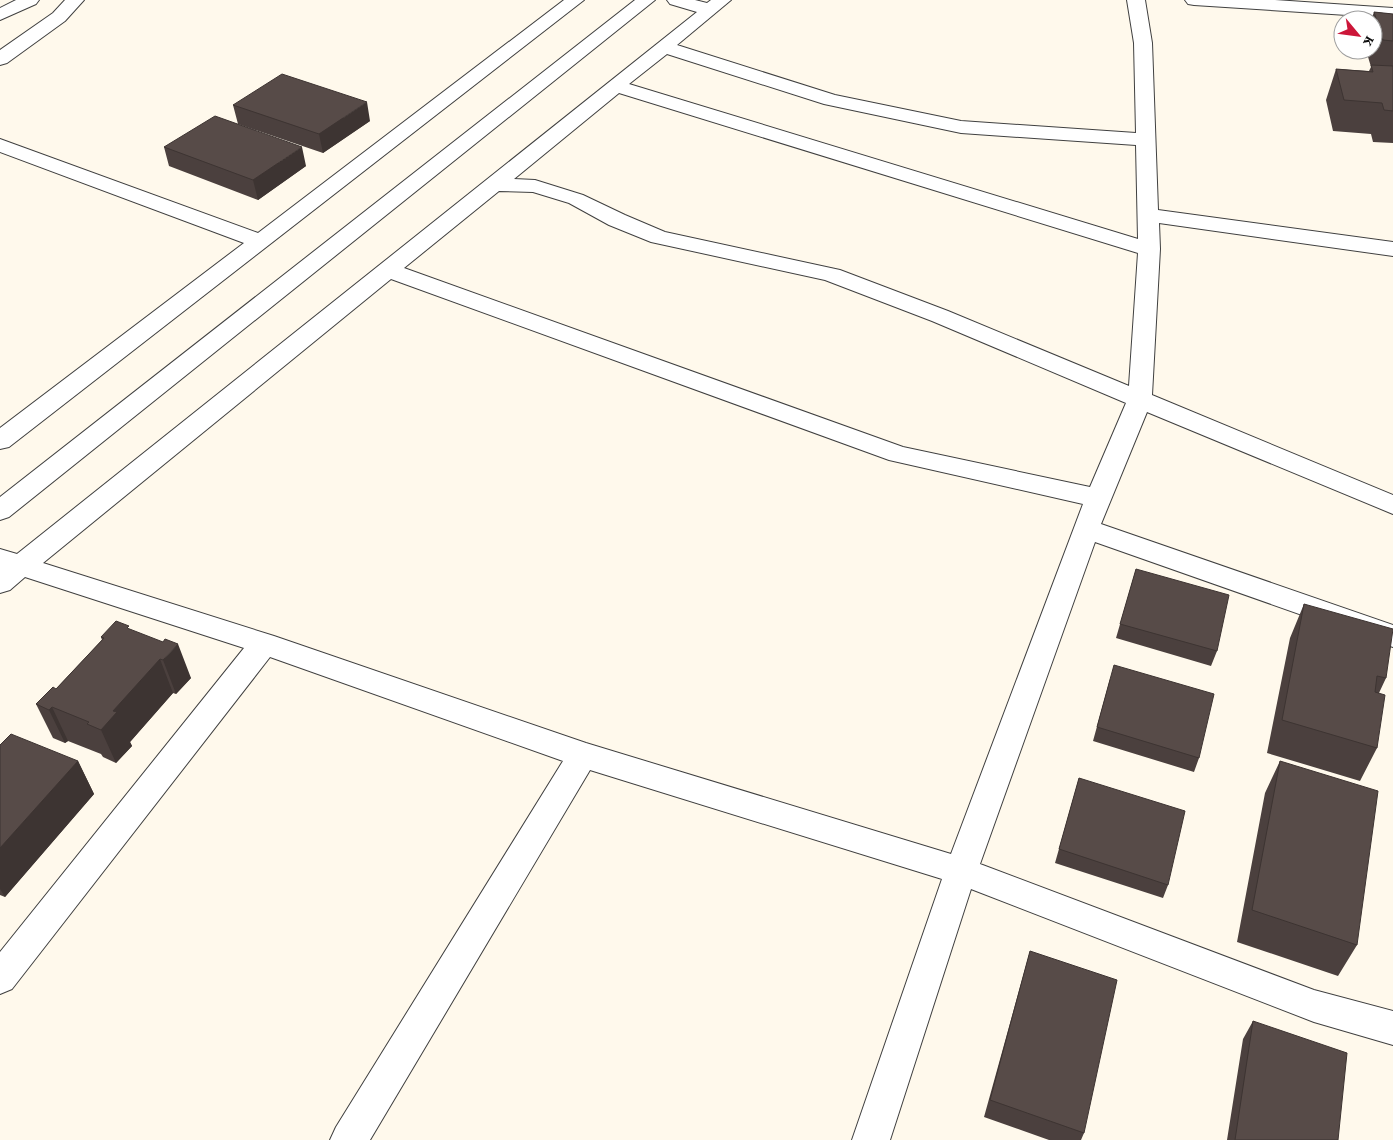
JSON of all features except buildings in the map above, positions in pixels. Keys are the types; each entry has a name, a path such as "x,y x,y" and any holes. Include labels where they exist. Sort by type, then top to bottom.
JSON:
{"street":[{"path":"0,15 30,0"},
{"path":"0,59 59,17 75,0"},
{"path":"0,441 575,0"},
{"path":"0,511 646,0"},
{"path":"676,0 716,5"},
{"path":"871,1140 961,871 1086,529 1140,398 1149,249 1143,42 1136,0"},
{"path":"1194,0 1393,14"},
{"path":"7,569 386,270 716,5"},
{"path":"663,47 831,100 961,127 1146,140"},
{"path":"615,86 1149,249"},
{"path":"0,145 260,241"},
{"path":"493,184 535,186 576,199 617,220 659,237 832,275 940,316 1393,505"},
{"path":"1148,214 1393,249"},
{"path":"386,270 898,454 1099,498"},
{"path":"1086,529 1393,636"},
{"path":"7,569 264,644 583,755 961,871 1314,1006 1393,1028"},
{"path":"0,978 264,644"},
{"path":"349,1140 583,755"}]}
